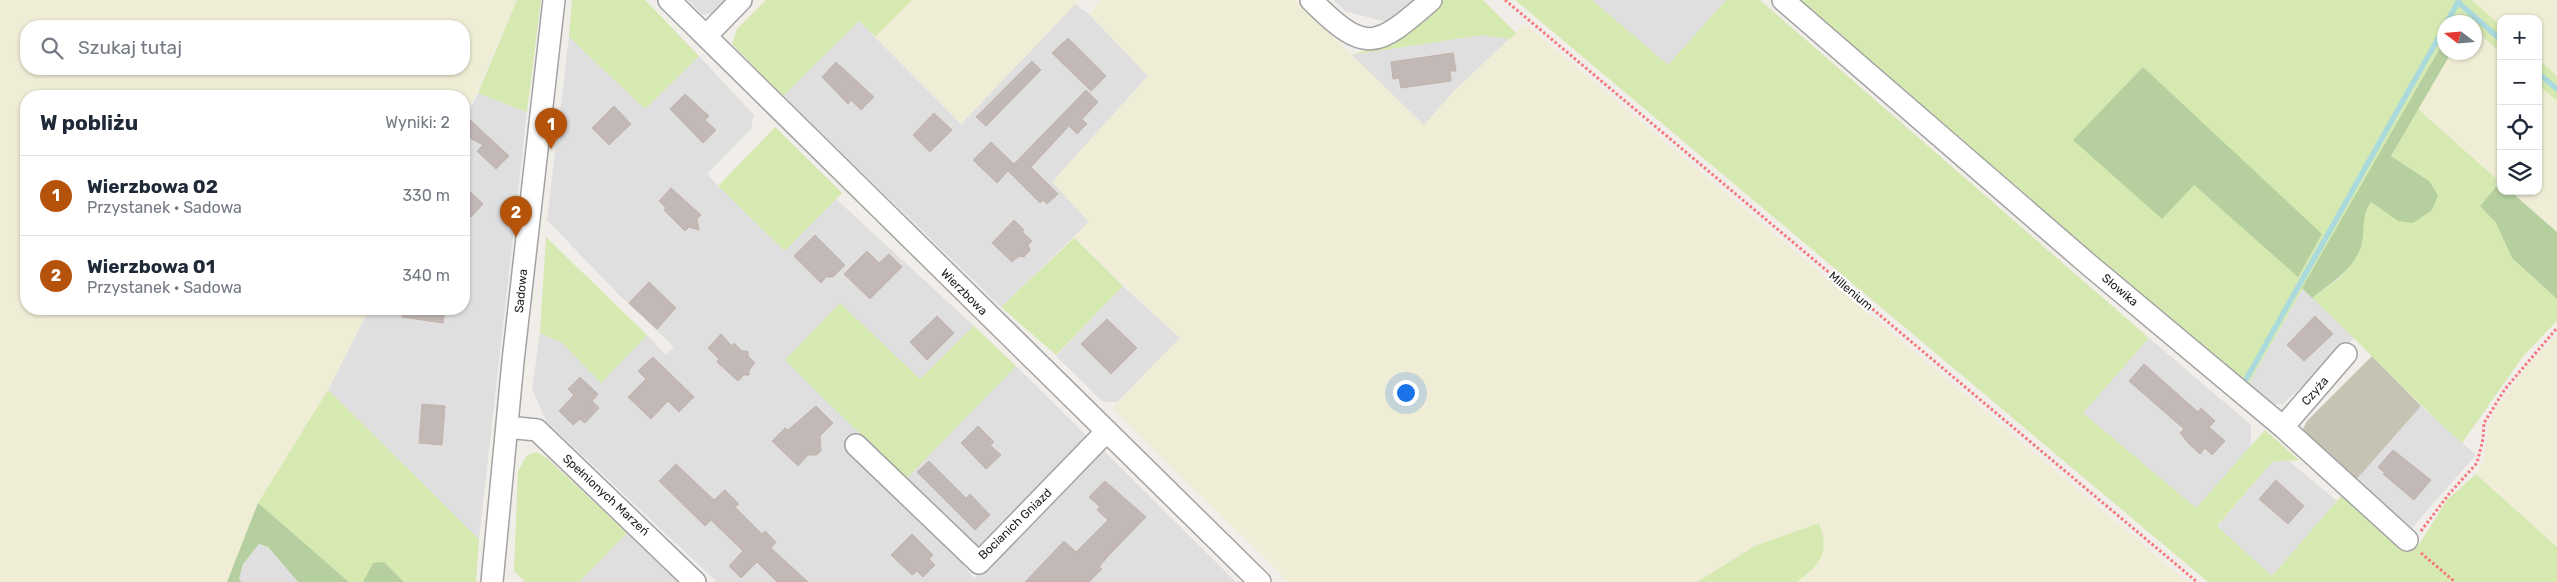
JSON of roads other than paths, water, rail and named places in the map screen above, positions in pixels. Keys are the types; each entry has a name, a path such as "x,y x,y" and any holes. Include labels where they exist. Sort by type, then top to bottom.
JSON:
{"street":[{"name":"Sadowa","path":"492,582 507,427 554,0"},
{"name":"Wierzbowa","path":"669,0 1260,582"},
{"path":"706,36 741,0"},
{"path":"1311,0 1327,16 1349,32 1367,40 1389,35 1431,0"},
{"name":"Słowika","path":"1783,0 2081,258 2284,428 2407,540"},
{"name":"Czyża","path":"2284,428 2346,354"},
{"name":"Spełnionych Marzeń","path":"507,427 537,430 695,582"},
{"name":"Bocianich Gniazd","path":"856,445 979,563 1107,431"}],"waterway":[{"path":"2451,15 2459,0"},
{"path":"2459,3 2497,36"},
{"path":"2244,383 2437,40"},
{"path":"2542,76 2557,89"}],"place":[{"name":"Wierzbowa 02","path":"551,149"},
{"name":"Wierzbowa 01","path":"516,237"}]}
